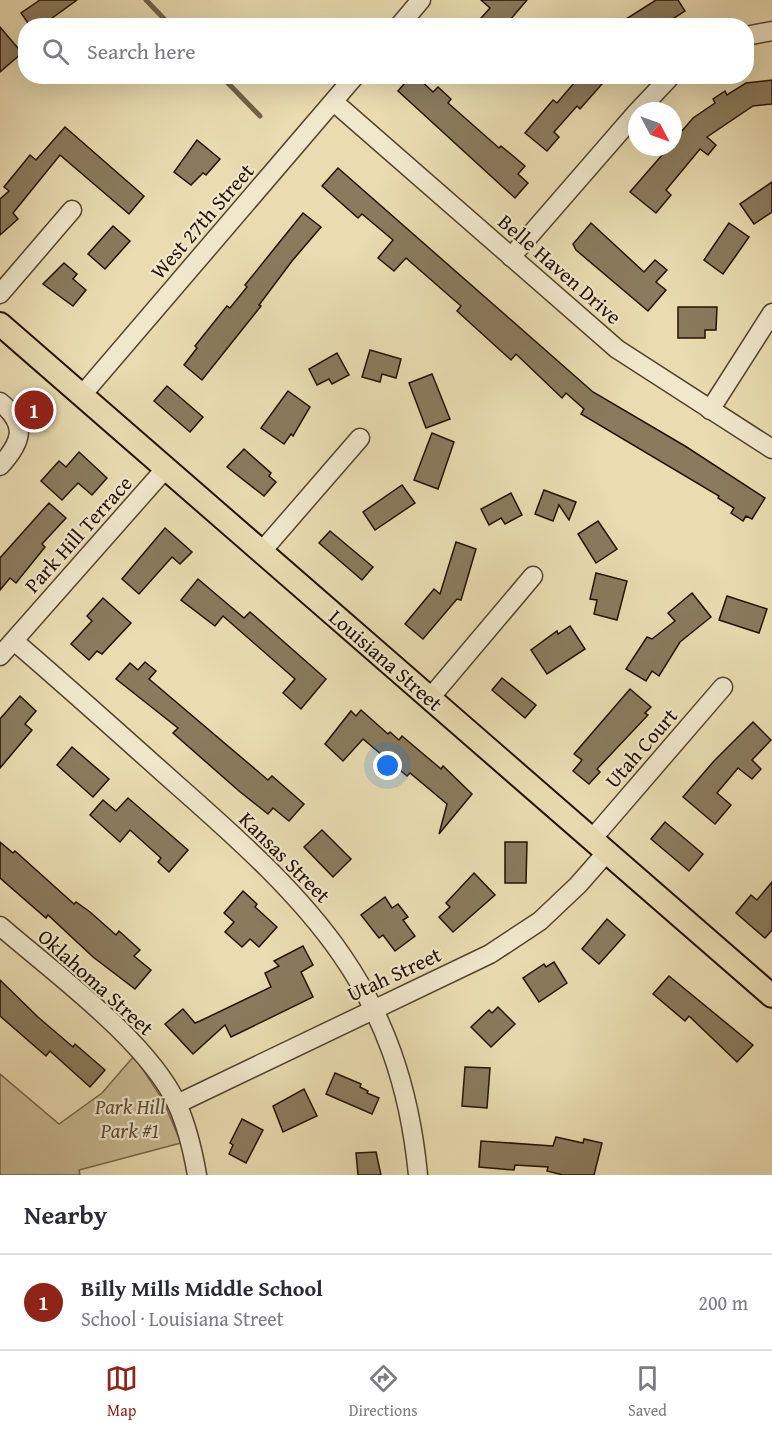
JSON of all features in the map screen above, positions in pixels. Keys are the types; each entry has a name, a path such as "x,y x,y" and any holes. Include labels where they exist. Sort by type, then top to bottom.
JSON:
{"main road":[{"name":"Louisiana Street","path":"0,324 600,846 769,988"}],"street":[{"path":"406,18 421,0"},
{"path":"754,35 772,31"},
{"name":"West 27th Street","path":"82,395 349,84"},
{"path":"647,102 664,84"},
{"name":"Belle Haven Drive","path":"334,102 617,349 772,449"},
{"path":"511,257 628,123"},
{"path":"0,294 72,210"},
{"path":"710,410 772,313"},
{"path":"0,402 12,412 18,421 19,433 16,445 0,466"},
{"path":"262,551 360,438"},
{"name":"Park Hill Terrace","path":"0,656 166,468"},
{"path":"430,698 533,576"},
{"name":"Kansas Street","path":"14,641 275,874 327,933 374,1008 395,1058 407,1102 418,1175"},
{"name":"Utah Court","path":"600,846 723,687"},
{"name":"Utah Street","path":"177,1104 490,954 514,940 561,902 600,846"},
{"name":"Oklahoma Street","path":"0,926 136,1047 177,1104 197,1175"}],"green space":[{"name":"Park Hill Park #1","path":"134,1056 163,1100 181,1143 79,1170 80,1175 0,1175 0,1074 59,1124 102,1093"}],"building":[{"path":"40,0 77,0 52,18 24,18 21,13"},
{"path":"481,0 527,0 512,18 481,18 490,8"},
{"path":"656,0 678,0 685,11 674,18 628,18"},
{"path":"0,27 18,48 18,56 0,72"},
{"path":"772,80 772,104 753,106 707,137 716,145 708,155 700,149 666,190 671,195 656,213 630,192 661,156 682,156 682,131 693,118 715,103 713,99 725,91 727,95 744,84 754,84 754,82"},
{"path":"404,84 424,84 433,92 438,87 451,99 448,103 499,148 501,146 525,166 518,174 528,183 515,198 398,91"},
{"path":"573,84 602,84 580,109 577,106 554,132 559,137 547,151 525,133 553,100 557,103"},
{"path":"65,127 144,196 129,214 60,155 13,213 18,219 0,235 0,199 9,191 4,187 30,155 36,160"},
{"path":"197,140 220,159 206,175 203,173 191,185 174,172"},
{"path":"338,168 593,392 685,446 765,498 752,519 746,516 743,521 731,513 734,508 718,498 719,496 581,414 584,409 566,393 562,398 516,354 511,360 457,311 461,306 406,258 394,271 378,258 393,240 362,214 358,218 322,186"},
{"path":"772,182 772,212 754,224 740,204"},
{"path":"303,213 321,227 292,261 259,305 261,306 202,380 184,365 197,348 195,346 227,306 230,308 247,287 245,285"},
{"path":"591,223 644,272 655,260 667,270 656,282 666,290 648,311 576,250 573,244"},
{"path":"729,223 749,237 723,274 704,260"},
{"path":"113,226 130,241 105,269 88,254"},
{"path":"64,263 77,274 73,279 86,290 73,306 43,284"},
{"path":"678,307 717,307 716,330 705,330 705,338 678,338"},
{"path":"370,350 401,359 396,378 382,374 380,382 362,377"},
{"path":"337,353 349,375 332,384 329,379 317,385 309,369"},
{"path":"432,374 450,419 426,428 409,383"},
{"path":"167,386 203,417 190,432 154,401"},
{"path":"288,391 310,407 293,436 291,434 284,444 261,428"},
{"path":"432,433 454,442 438,489 414,480"},
{"path":"244,449 271,473 269,476 276,482 264,496 227,467"},
{"path":"79,452 107,478 92,495 78,483 62,500 41,481 59,461 66,467"},
{"path":"402,485 415,503 375,530 363,512"},
{"path":"544,490 576,502 569,520 559,505 553,521 535,514"},
{"path":"511,493 522,515 505,524 501,518 489,525 481,509"},
{"path":"49,503 66,518 42,544 45,547 16,583 10,578 0,590 0,558"},
{"path":"598,521 617,549 596,563 578,534"},
{"path":"165,528 192,552 180,564 172,557 139,594 122,579"},
{"path":"330,531 373,567 362,580 319,543"},
{"path":"456,542 476,549 461,600 457,599 423,639 405,624 434,589 440,594"},
{"path":"596,573 627,581 617,620 594,614 597,600 590,599"},
{"path":"198,579 244,618 250,612 326,679 301,709 283,693 295,679 223,616 215,626 181,600"},
{"path":"692,593 711,617 680,642 659,676 652,671 646,681 626,669 647,637 652,639 675,621 668,613"},
{"path":"727,596 767,609 759,633 719,620"},
{"path":"103,598 131,623 102,654 97,651 89,660 71,644 92,621 87,616"},
{"path":"570,626 585,649 547,674 531,650 557,631 558,634"},
{"path":"145,662 156,671 149,679 268,780 272,776 304,804 289,821 273,808 268,814 239,791 173,733 178,728 116,679 130,663 138,670"},
{"path":"502,678 536,705 525,718 492,690"},
{"path":"630,689 651,707 645,713 648,715 597,769 600,772 589,784 573,771 582,760 574,754"},
{"path":"20,696 36,711 25,724 32,730 0,768 0,719"},
{"path":"361,710 388,734 390,732 399,740 402,736 441,769 443,766 472,794 439,834 447,804 410,773 407,776 363,739 343,761 325,744 351,711 356,716"},
{"path":"753,722 771,740 752,760 761,769 752,779 738,768 717,793 731,805 715,824 683,797 714,761"},
{"path":"72,747 109,779 93,797 57,765"},
{"path":"128,798 188,850 169,872 158,862 161,858 130,830 120,842 90,815 103,800 116,811"},
{"path":"665,822 703,854 689,871 651,839"},
{"path":"322,830 351,859 333,877 304,847"},
{"path":"0,842 13,853 15,851 74,904 76,902 90,912 116,935 119,931 140,950 134,956 151,970 135,989 93,957 48,915 46,918 0,878"},
{"path":"505,842 527,842 526,883 505,883"},
{"path":"474,873 495,895 453,932 439,917 450,907 446,903"},
{"path":"772,882 772,930 765,938 736,913 751,895 757,900"},
{"path":"243,891 257,904 255,907 277,927 259,947 250,939 242,947 225,932 234,922 224,913"},
{"path":"385,897 392,908 398,904 408,917 403,920 415,936 395,951 383,935 379,938 361,915"},
{"path":"607,919 625,935 599,964 582,949"},
{"path":"303,946 313,965 301,972 313,997 231,1037 225,1025 193,1054 165,1024 183,1009 195,1023 271,987 265,973 279,966 274,961"},
{"path":"554,962 567,983 539,1002 523,978 544,964 546,967"},
{"path":"669,976 753,1045 737,1062 689,1016 685,1021 653,994"},
{"path":"0,980 39,1018 73,1047 75,1044 105,1070 90,1087 50,1051 46,1056 0,1016"},
{"path":"498,1007 515,1024 491,1047 471,1027 489,1010 492,1013"},
{"path":"465,1067 490,1068 487,1108 462,1106"},
{"path":"335,1073 361,1084 360,1087 368,1091 367,1093 379,1098 372,1114 326,1094"},
{"path":"304,1089 317,1116 283,1132 273,1106"},
{"path":"242,1119 263,1130 246,1163 229,1154 233,1145 230,1143"},
{"path":"556,1137 583,1143 584,1139 602,1143 594,1175 563,1175 547,1171 548,1167 515,1165 514,1170 479,1167 481,1141 553,1146"},
{"path":"376,1152 381,1175 358,1175 356,1153"}],"waterway":[{"path":"146,0 163,18"},
{"path":"229,84 260,116"}],"place":[{"name":"Billy Mills Middle School","path":"34,410"}]}
